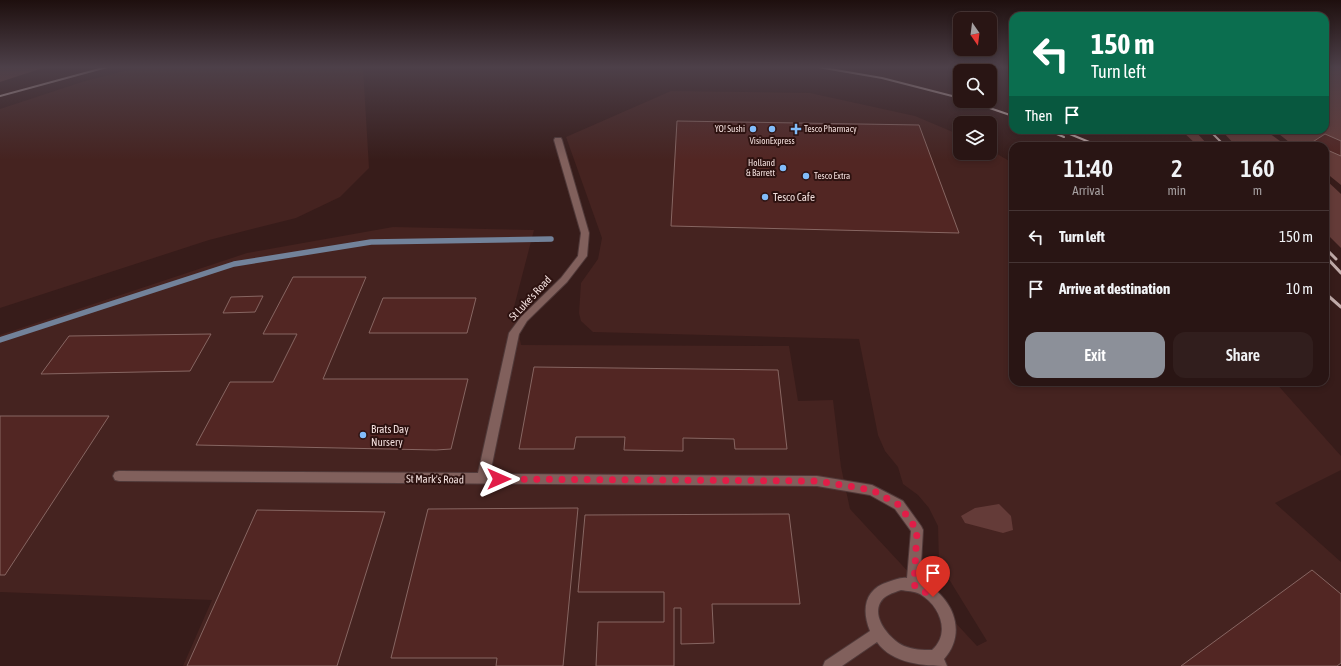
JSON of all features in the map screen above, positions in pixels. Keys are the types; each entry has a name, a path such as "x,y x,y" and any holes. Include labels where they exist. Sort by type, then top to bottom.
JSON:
{"street":[{"name":"St Luke's Road","path":"483,479 514,332 524,319 564,280 582,256 585,233 558,140"},
{"name":"St Mark's Road","path":"119,476 817,481 860,486 872,490 899,505 917,530 914,585"},
{"path":"901,584 914,585 933,597 941,606 947,617 950,630 948,642 937,661 908,659 895,654 885,645 877,634 872,622 871,610 874,600 881,591 890,586 901,584"},
{"path":"830,666 877,634"}],"shaded area":[{"path":"33,98 365,98 369,168 340,197 296,218 209,240 0,308 0,109"},
{"path":"655,98 833,98 915,116 953,132 953,160 997,160 997,154 1009,161 1009,386 1279,386 1341,456 1341,470 1275,503 1341,562 1341,666 183,666 212,600 0,592 0,335 247,253 393,227 534,230 514,307 521,345 789,346 798,401 833,400 841,467 850,509 977,646 987,641 939,563 938,526 929,508 918,495 903,484 898,467 885,451 878,435 859,339 593,332 581,321 579,313 581,283 598,259 602,238 566,137"},
{"path":"1329,98 1341,98 1341,185 1329,175 1329,142 1289,142 1279,134 1329,134"},
{"path":"1185,134 1198,134 1205,142 1194,142"},
{"path":"1225,134 1270,134 1281,142 1232,142"},
{"path":"1329,183 1341,194 1341,248 1329,236"},
{"path":"999,504 1011,516 1013,530 1003,533 965,523 961,516 975,508"}],"building":[{"name":"Tesco Extra","path":"677,121 919,125 959,233 671,226"},
{"path":"1325,134 1341,141 1341,156 1329,151 1329,142 1313,142"},
{"path":"293,277 366,277 323,379 468,379 451,449 436,450 196,445 230,382 273,382 297,334 263,334"},
{"path":"263,296 255,312 223,313 231,297"},
{"path":"383,298 476,298 467,333 369,333"},
{"path":"211,334 190,371 41,374 69,336"},
{"path":"534,367 778,370 787,449 735,449 734,439 683,438 683,451 624,450 625,437 576,437 574,449 519,449"},
{"path":"0,416 109,416 5,575 0,575"},
{"path":"578,508 563,666 496,666 497,658 391,658 428,509"},
{"path":"257,510 385,512 337,666 187,666"},
{"path":"789,514 800,604 712,604 714,643 681,644 681,608 674,608 674,666 596,666 598,622 664,622 664,592 578,592 585,515"},
{"path":"1312,570 1341,594 1341,663 1337,666 1181,666"}],"waterway":[{"path":"0,340 234,264 371,242 551,239"}],"railway":[{"path":"990,108 1009,115"},
{"path":"1057,134 1064,137"},
{"path":"1070,134 1089,142"},
{"path":"1213,134 1221,142"},
{"path":"1329,252 1336,259"},
{"path":"1329,260 1341,273"},
{"path":"1329,296 1341,307"}],"place":[{"name":"YO! Sushi","path":"753,129"},
{"name":"VisionExpress","path":"772,129"},
{"name":"Tesco Pharmacy","path":"796,129"},
{"name":"Holland & Barrett","path":"783,168"},
{"name":"Tesco Extra","path":"806,176"},
{"name":"Tesco Cafe","path":"765,197"},
{"name":"Brats Day Nursery","path":"363,435"}],"route":[{"path":"499,479 817,481 860,486 872,490 899,505 917,530 914,585 933,597"}]}
